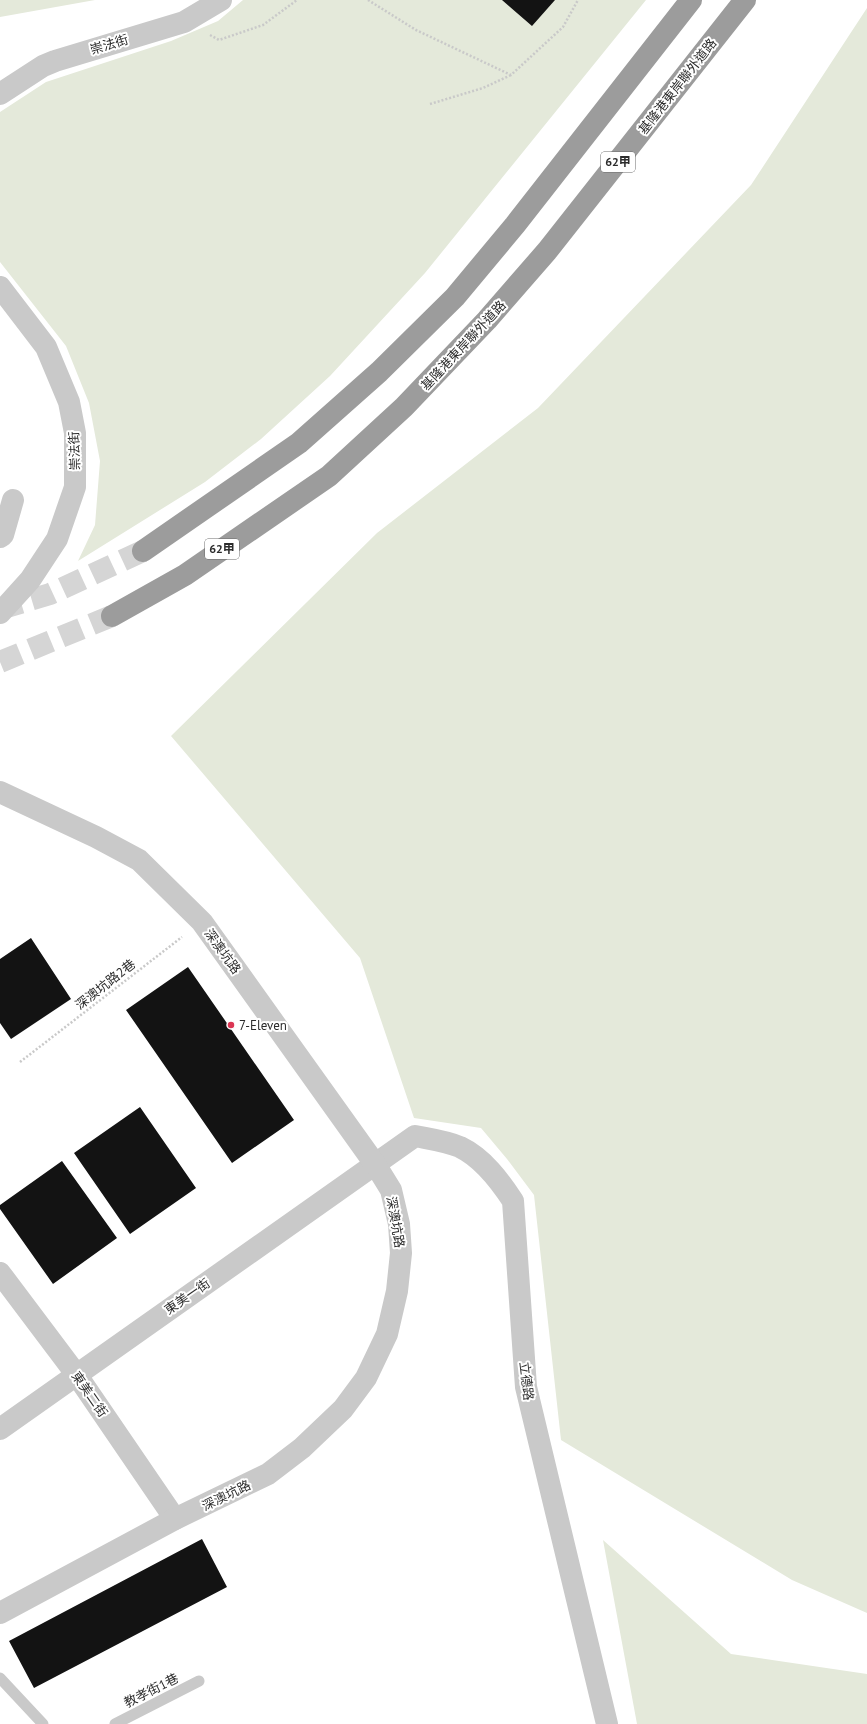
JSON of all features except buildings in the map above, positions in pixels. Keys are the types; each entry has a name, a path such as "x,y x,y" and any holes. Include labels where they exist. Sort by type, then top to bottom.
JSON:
{"highway":[{"path":"143,551 299,443 380,372 455,297 515,225 691,0"},
{"name":"基隆港東岸聯外道路","path":"112,616 185,574 330,476 404,407 487,320 547,251 746,0"}],"street":[{"name":"崇法街","path":"0,94 43,66 184,22 221,0"},
{"name":"崇法街","path":"0,287 46,347 69,402 75,433 75,487 57,539 30,580 0,613"},
{"path":"0,537 3,535 13,500"},
{"name":"深澳坑路","path":"0,792 96,837 139,860 202,922 375,1164 391,1190 399,1224 401,1253 397,1291 387,1334 366,1378 343,1409 302,1448 268,1474 175,1519 0,1613"},
{"name":"立德路","path":"375,1164 415,1136 445,1142 460,1147 475,1156 501,1183 513,1201 526,1387 607,1724"},
{"name":"東美一街","path":"0,1429 375,1164"},
{"name":"東美二街","path":"0,1273 76,1374 175,1519"}],"lane":[{"path":"0,1678 43,1724"},
{"name":"教孝街1巷","path":"115,1724 199,1681"}],"path":[{"path":"184,22 219,40 263,26 296,0"},
{"path":"368,0 416,30 511,75"},
{"path":"430,104 484,88 511,75 563,27 576,7 578,0"},
{"name":"深澳坑路2巷","path":"20,1062 202,922"}],"shaded area":[{"path":"0,0 95,0 0,17"},
{"path":"243,0 646,0 425,273 330,376 261,439 205,482 78,561 95,525 100,461 89,403 66,346 0,262 0,112 46,82 171,41 218,21"},
{"path":"867,8 867,1613 792,1580 561,1440 534,1195 481,1128 414,1118 360,958 171,736 377,533 538,408 751,185"},
{"path":"603,1540 731,1654 867,1674 867,1724 637,1724"}],"tunnel":[{"path":"0,609 50,594 143,551"},
{"path":"0,662 112,616"}],"place":[{"name":"7-Eleven","path":"231,1025"}]}
